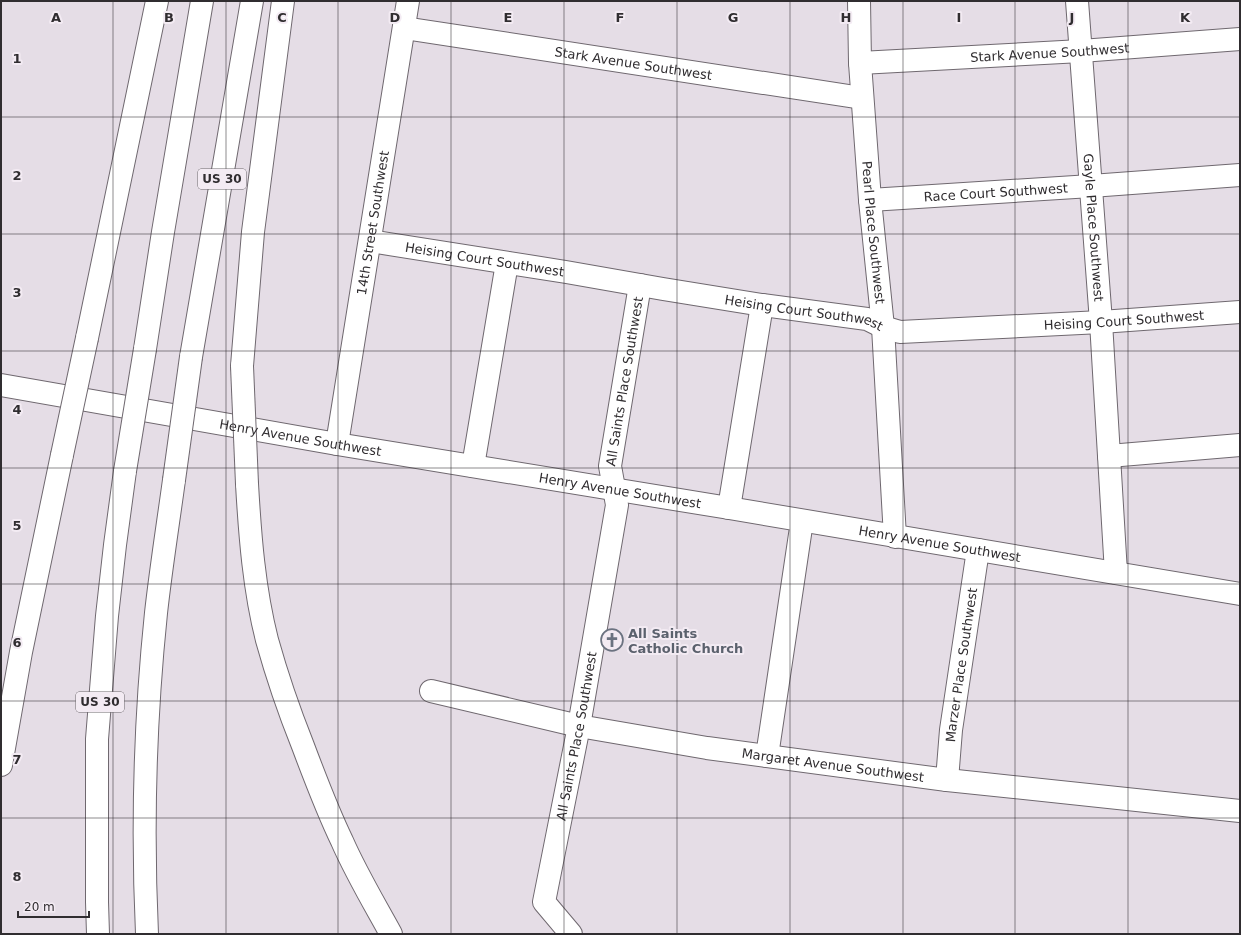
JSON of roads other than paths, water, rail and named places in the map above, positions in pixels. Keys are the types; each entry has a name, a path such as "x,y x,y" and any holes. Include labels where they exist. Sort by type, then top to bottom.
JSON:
{"main road":[{"path":"1,765 23,646 62,455 157,1"},
{"name":"US 30","path":"98,934 98,739 107,616 125,471 202,1"},
{"name":"US 30","path":"147,934 145,898 145,796 148,713 156,612 191,358 252,1"},
{"path":"283,1 253,232 242,366 250,532 256,584 267,639 284,697 321,793 342,841 391,934"},
{"name":"14th Street Southwest","path":"336,444 408,1"},
{"name":"Pearl Place Southwest","path":"859,1 862,98 870,200 883,327 895,537"},
{"name":"Gayle Place Southwest","path":"1076,1 1102,322 1116,573"},
{"name":"Stark Avenue Southwest","path":"404,28 862,98"},
{"name":"Stark Avenue Southwest","path":"860,63 1080,51 1240,39"},
{"name":"Race Court Southwest","path":"870,200 1240,175"},
{"name":"Heising Court Southwest","path":"370,241 507,262 762,305 867,319 883,327 900,332 1102,322 1240,312"},
{"path":"474,466 507,262"},
{"name":"All Saints Place Southwest","path":"571,934 544,902 579,726 617,505 610,466 640,285"},
{"path":"729,508 762,305"},
{"name":"Henry Avenue Southwest","path":"1,385 336,444 1240,594"},
{"path":"1109,456 1240,445"},
{"path":"766,756 802,521"},
{"name":"Marzer Place Southwest","path":"947,780 951,730 978,550"},
{"name":"Margaret Avenue Southwest","path":"431,692 579,726 707,748 947,780 1240,812"}],"place":[{"name":"All Saints Catholic Church","path":"612,640"}]}
